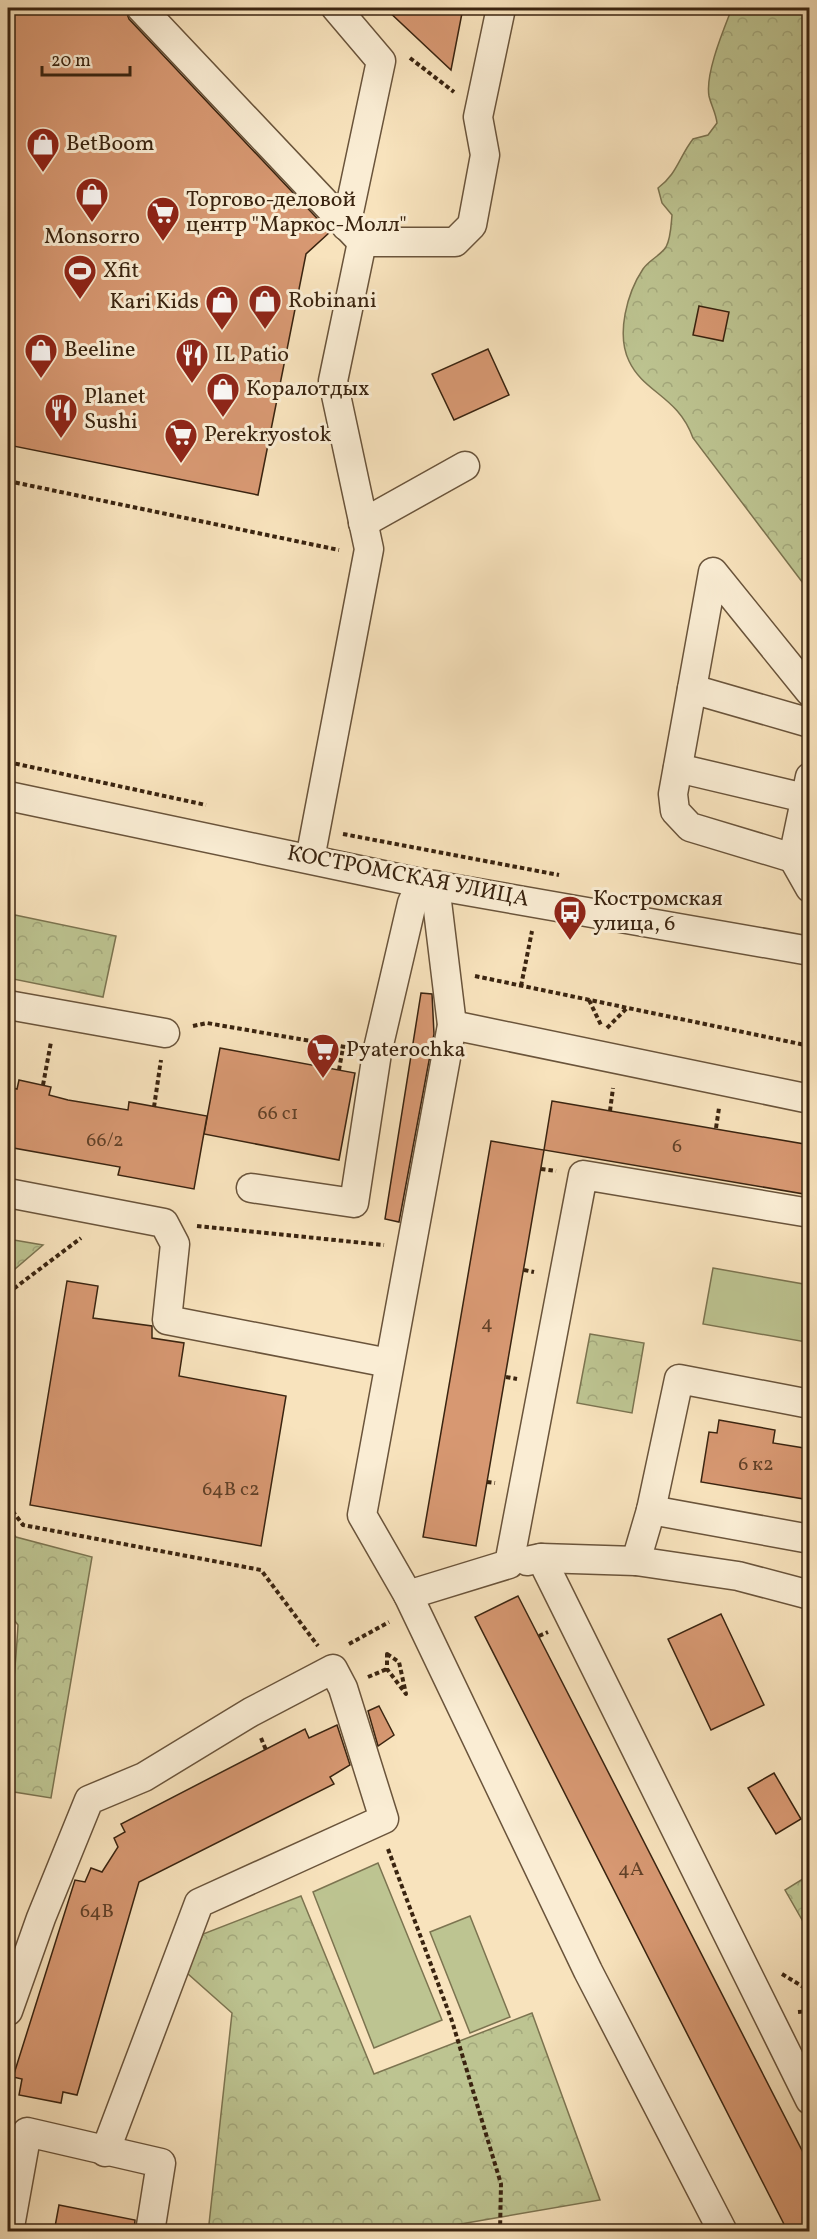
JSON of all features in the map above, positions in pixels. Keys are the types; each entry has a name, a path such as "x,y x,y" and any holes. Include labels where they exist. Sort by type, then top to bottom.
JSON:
{"street":[{"path":"141,8 354,234 455,242 472,225 484,155 478,117 501,8"},
{"path":"310,859 369,549 333,381 381,61 336,8"},
{"path":"363,523 465,466"},
{"path":"793,858 690,827 675,811 673,794 713,572 810,692"},
{"path":"692,688 810,723"},
{"path":"678,768 807,788 793,858 810,888"},
{"name":"КОСТРОМСКАЯ УЛИЦА","path":"8,796 428,884 810,951"},
{"path":"428,884 446,969 452,1025 362,1515 411,1602 588,1971 723,2232"},
{"path":"251,1188 354,1203 377,1053 412,903 428,884"},
{"path":"8,1005 174,1031"},
{"path":"452,1025 810,1099"},
{"path":"509,1564 583,1175 810,1213"},
{"path":"8,1194 164,1223 175,1244 167,1320 389,1363"},
{"path":"636,1561 651,1510 679,1378 810,1404"},
{"path":"651,1510 810,1539"},
{"path":"541,1558 810,2100"},
{"path":"411,1602 509,1564 541,1558 636,1561 738,1576 810,1595"},
{"path":"8,2012 41,1918 89,1800 144,1777 329,1663 343,1688 384,1819 200,1903 105,2152"},
{"path":"9,2232 17,2124 105,2152 162,2163 150,2232"}],"path":[{"path":"404,52 461,97"},
{"path":"8,482 341,550"},
{"path":"8,762 213,807"},
{"path":"316,829 544,870 565,877"},
{"path":"446,969 810,1046"},
{"path":"604,1030 628,1008"},
{"path":"43,1085 56,1014"},
{"path":"154,1107 174,1031 207,1023 377,1053"},
{"path":"339,1070 343,1047"},
{"path":"8,1293 112,1214"},
{"path":"164,1223 411,1248"},
{"path":"8,1505 23,1525 261,1570 329,1663 411,1602"},
{"path":"387,1654 399,1662 406,1694 387,1669 387,1654"},
{"path":"384,1819 389,1850 452,2021 501,2184 500,2232"}],"green space":[{"path":"732,8 809,8 809,591 693,438 679,413 635,372 625,350 623,339 625,314 637,279 648,263 664,250 669,240 672,215 662,203 658,188 674,171 693,139 708,135 717,123 709,96 710,76 716,51"},
{"path":"15,915 116,936 103,997 8,978 8,951"},
{"path":"8,1239 43,1245 8,1275"},
{"path":"713,1268 809,1285 809,1322 806,1342 703,1324"},
{"path":"590,1334 644,1343 632,1413 577,1403"},
{"path":"8,1527 16,1537 92,1557 51,1798 8,1791 18,1625 8,1612"},
{"path":"378,1863 442,2020 374,2048 313,1892"},
{"path":"809,1875 809,1932 785,1890"},
{"path":"301,1896 374,2074 532,2013 600,2200 420,2231 233,2232 209,2224 232,2013 187,1973 203,1934"},
{"path":"470,1916 510,2017 470,2033 430,1932"}],"building":[{"name":"Торгово-деловой центр \"Маркос-Молл\"","path":"8,8 125,8 129,19 330,232 306,254 258,495 8,445"},
{"path":"385,8 463,8 451,70"},
{"path":"699,306 729,312 723,341 693,335"},
{"path":"488,349 509,395 454,420 432,374"},
{"path":"421,993 432,994 434,1034 399,1222 385,1219"},
{"path":"220,1048 355,1073 339,1160 204,1134"},
{"path":"19,1080 51,1087 49,1095 68,1100 128,1110 129,1102 207,1116 194,1189 118,1175 120,1167 8,1147 8,1087 17,1089"},
{"path":"552,1101 810,1145 810,1195 544,1150"},
{"path":"491,1141 544,1150 476,1546 423,1537"},
{"path":"67,1281 98,1286 93,1318 152,1326 152,1338 184,1343 179,1376 286,1396 261,1546 30,1505"},
{"path":"719,1420 775,1430 773,1443 810,1449 810,1500 701,1482 709,1432 717,1433"},
{"path":"518,1596 810,2166 810,2232 788,2232 475,1617"},
{"path":"721,1614 764,1705 711,1730 668,1639"},
{"path":"379,1706 394,1735 378,1746 368,1711"},
{"path":"337,1725 350,1765 330,1777 334,1784 139,1882 77,2095 63,2092 61,2103 19,2095 22,2079 13,2077 75,1880 85,1882 91,1868 102,1872 118,1847 114,1838 125,1832 121,1824 305,1729 309,1738"},
{"path":"774,1773 801,1819 776,1834 748,1788"},
{"path":"59,2205 135,2220 134,2232 54,2232"}],"place":[{"name":"BetBoom","path":"43,173"},
{"name":"Monsorro","path":"92,223"},
{"name":"Торгово-деловой центр \"Маркос-Молл\"","path":"163,242"},
{"name":"Xfit","path":"80,300"},
{"name":"Robinani","path":"265,330"},
{"name":"Kari Kids","path":"222,331"},
{"name":"Beeline","path":"41,379"},
{"name":"IL Patio","path":"192,384"},
{"name":"Коралотдых","path":"223,418"},
{"name":"Planet Sushi","path":"61,439"},
{"name":"Perekryostok","path":"181,464"},
{"name":"Костромская улица, 6","path":"570,941"},
{"name":"Pyaterochka","path":"323,1079"}]}
